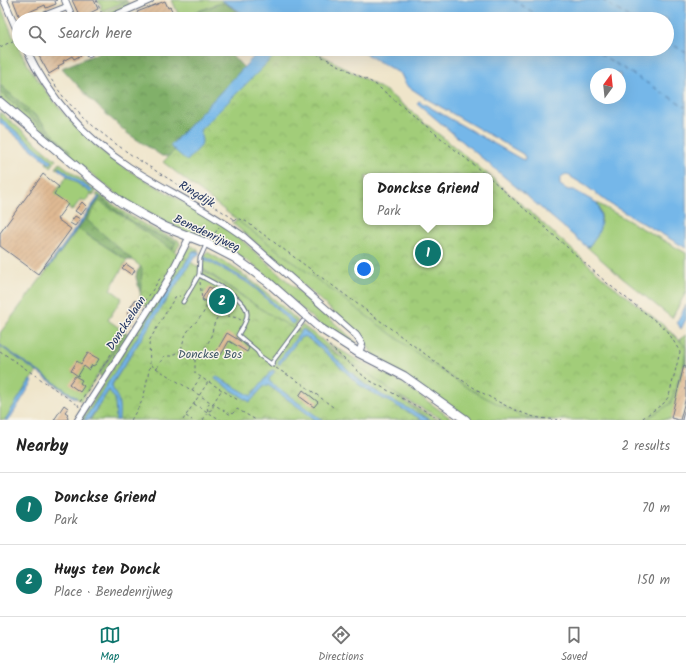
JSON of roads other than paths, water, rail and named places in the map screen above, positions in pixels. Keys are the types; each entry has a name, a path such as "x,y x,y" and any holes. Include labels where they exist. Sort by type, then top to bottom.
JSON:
{"street":[{"path":"4,0 12,16"},
{"path":"65,0 70,12"},
{"path":"122,12 150,0"},
{"path":"55,12 68,7"},
{"name":"Ringdijk","path":"30,56 52,94 70,117 109,152 129,166 224,223 244,237 356,335 362,344 359,353"},
{"name":"Benedenrijweg","path":"0,102 122,203 159,224 206,243 235,258 256,272 320,328 359,353 404,376 466,420"},
{"name":"Donckselaan","path":"78,420 167,281 190,236"}],"lane":[{"path":"183,302 199,275 200,258 206,243"},
{"path":"199,275 235,296 242,302 248,314 238,335 272,365 303,322"},
{"path":"684,420 686,412"}],"water":[{"path":"221,0 686,0 686,248 610,204 586,186 566,174 561,178 560,185 568,190 574,190 597,203 599,207 601,218 600,228 597,236 590,246 587,247 417,103 419,101 525,160 523,154 427,99 406,85 401,74 369,56 674,56 674,12 241,12"},
{"path":"254,56 274,56 200,130 202,141 201,146 187,161 170,146"},
{"path":"0,118 52,161 50,164 0,123"},
{"path":"59,167 93,191 91,193 58,169"},
{"path":"99,196 100,197 47,270 46,269"},
{"path":"193,251 200,253 198,256 195,256 112,384 119,402 119,420 116,420 115,399 109,390 89,420 84,420"},
{"path":"203,256 249,281 295,322 292,324 256,289 245,281 202,258"},
{"path":"686,305 686,319 681,329 677,322"},
{"path":"303,329 364,384 431,420 423,420 367,390 357,383 329,356 305,336 300,338 279,365 278,362"},
{"path":"0,345 77,398 76,399"},
{"path":"272,370 275,371 269,379 270,382 322,420 316,420 268,385 264,386 250,402 215,379 215,377 217,377 251,396"},
{"path":"30,380 33,381 9,420 5,420"}],"place":[{"name":"Donckse Griend","path":"428,253"},
{"name":"Huys ten Donck","path":"222,301"}],"park label":[{"name":"Donckse Bos","path":"210,354"}]}
